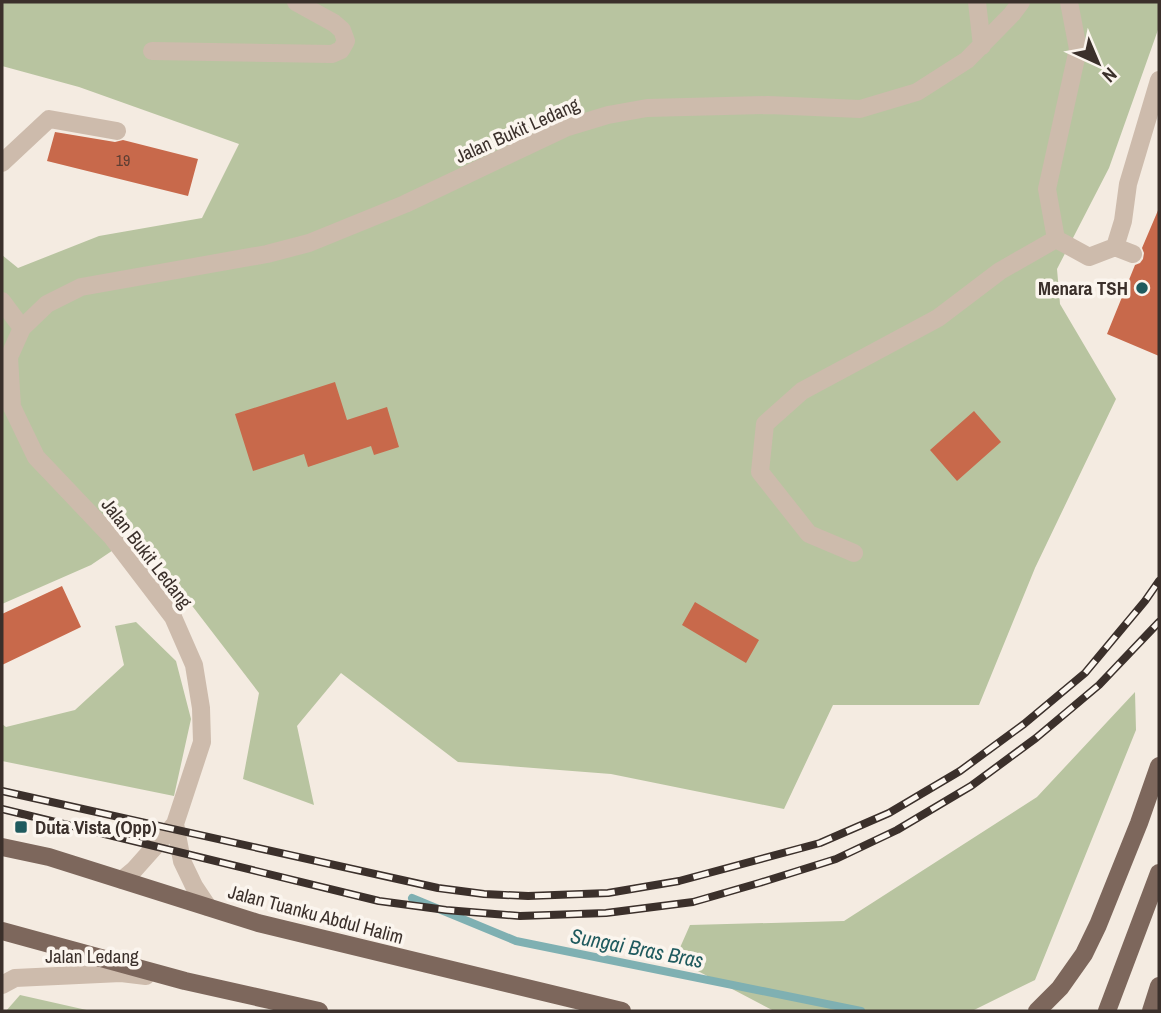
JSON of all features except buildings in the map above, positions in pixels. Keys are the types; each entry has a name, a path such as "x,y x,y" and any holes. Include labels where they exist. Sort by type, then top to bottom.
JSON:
{"main road":[{"path":"1037,1011 1060,988 1084,954 1134,836 1159,766"},
{"name":"Jalan Tuanku Abdul Halim","path":"2,847 50,857 258,923 622,1011"},
{"path":"1107,1010 1159,873"},
{"path":"2,931 185,981 319,1011"},
{"path":"1151,1011 1159,986"}],"street":[{"path":"152,51 332,54 341,50 346,41 342,30 296,2"},
{"path":"977,2 982,46"},
{"name":"Jalan Bukit Ledang","path":"122,880 175,824 202,741 201,708 194,665 173,617 112,537 36,457 12,407 9,357 22,328 47,304 81,287 267,254 309,243 405,204 565,128 608,115 647,108 768,105 860,109 917,92 967,60 1021,2"},
{"path":"1056,239 1047,189 1078,49 1069,2"},
{"path":"1115,247 1123,221 1128,184 1159,80"},
{"path":"2,163 49,119 117,131"},
{"path":"1056,239 1088,257 1115,247 1133,254"},
{"path":"854,553 809,534 760,472 765,424 802,391 938,318 1000,271 1056,239"},
{"path":"2,301 22,328"},
{"name":"Jalan Bukit Ledang","path":"175,824 182,861 208,907"},
{"name":"Jalan Ledang","path":"2,985 15,978 121,973 185,981"}],"green space":[{"path":"2,2 1159,2 1159,27 1109,168 1057,269 1060,304 1116,399 1035,568 979,705 833,705 784,809 611,774 458,762 341,673 297,726 314,805 243,779 259,693 137,534 91,565 2,604 2,255 18,268 99,236 202,218 239,144 79,87 2,66"},
{"path":"136,622 176,661 191,719 174,796 2,761 2,724 6,727 75,710 124,665 115,626"},
{"path":"1135,692 1136,730 1035,980 972,1011 774,1011 675,959 690,925 844,921 1037,797"},
{"path":"20,995 91,1011 6,1011"}],"waterway":[{"name":"Sungai Bras Bras","path":"412,898 516,941 861,1011"}],"railway":[{"path":"2,791 438,888 528,896 608,893 679,881 820,843 889,813 960,771 1024,724 1085,673 1159,581"},
{"path":"2,809 379,901 520,916 606,913 693,902 836,859 897,830 971,786 1036,738 1099,685 1159,622"}],"place":[{"name":"Menara TSH","path":"1142,288"},
{"name":"Duta Vista (Opp)","path":"21,827"}]}
